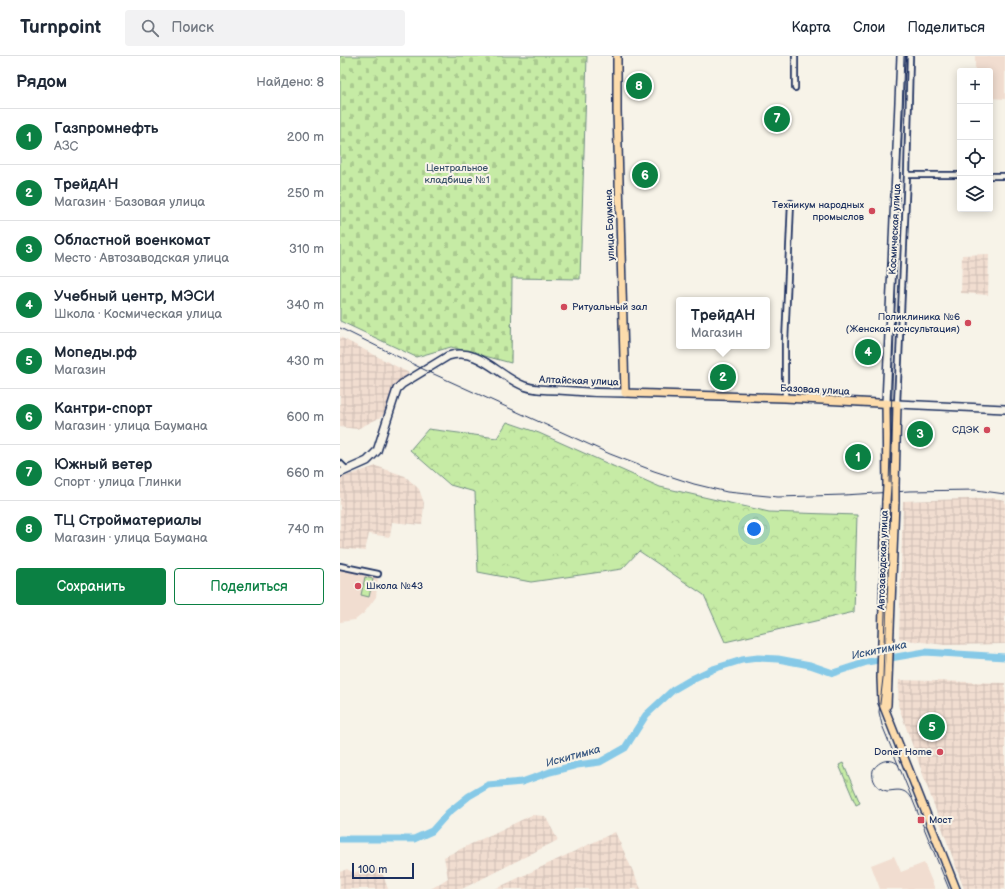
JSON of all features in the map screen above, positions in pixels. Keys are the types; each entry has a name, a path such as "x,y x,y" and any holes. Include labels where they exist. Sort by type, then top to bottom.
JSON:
{"main road":[{"name":"улица Баумана","path":"617,56 617,111 625,393"},
{"name":"Космическая улица","path":"886,403 901,56"},
{"name":"Алтайская улица","path":"340,473 367,461 378,451 397,389 402,384 448,356 454,354 472,356 482,360 515,382 533,389 625,393"},
{"name":"Базовая улица","path":"625,393 786,398 1005,409"},
{"name":"Автозаводская улица","path":"886,403 887,486 882,632 884,678 888,718 956,889"},
{"name":"Автозаводская улица","path":"884,678 890,632 897,404"}],"street":[{"path":"795,56 795,88"},
{"name":"Космическая улица","path":"897,404 907,175 910,56"},
{"path":"907,175 957,175"},
{"path":"993,176 1005,176"},
{"path":"786,398 785,343 791,203"},
{"path":"340,463 348,470"},
{"path":"340,566 378,574"}],"shaded area":[{"path":"975,56 1005,56 1005,99 993,98 993,68 975,68"},
{"path":"989,254 988,295 961,293 962,255"},
{"path":"340,337 409,373 394,388 383,416 357,429 340,427"},
{"path":"376,466 405,476 419,489 424,503 422,525 392,522 390,537 369,534 365,551 340,548 340,478"},
{"path":"995,498 1005,500 1005,644 945,645 899,639 903,501"},
{"name":"Школа №43","path":"340,568 378,576 376,597 364,613 355,620 340,622"},
{"path":"899,680 1005,683 1005,889 964,889 898,705"},
{"path":"532,815 545,816 558,840 462,889 431,889 448,878 444,857"},
{"path":"615,832 641,889 495,889"},
{"path":"894,856 901,872 924,863 935,889 880,889 871,865"},
{"path":"371,865 382,872 388,889 340,889 340,872 347,869 354,873"}],"green space":[{"name":"Центральное кладбище №1","path":"340,56 587,56 580,279 512,278 511,363 451,347 416,357 340,321"},
{"path":"507,422 539,433 660,487 769,512 857,515 854,612 725,642 704,595 639,551 622,569 531,582 478,572 475,492 450,485 410,450 428,429 497,438"},
{"path":"365,577 373,579 369,597 361,595"},
{"path":"843,763 860,803 856,805 839,765"}],"waterway":[{"name":"Искитимка","path":"340,839 414,839 432,831 448,813 469,796 488,785 522,782 550,772 577,765 600,762 625,748 646,715 673,690 713,669 742,660 758,658 778,659 810,665 833,673 867,662 925,652 1005,657"}],"tram line":[{"path":"904,56 883,678 879,712 882,725 949,889"},
{"path":"899,765 889,760 878,764 873,770 875,783 883,790 901,790 910,797"}],"railway":[{"path":"340,328 425,370 610,454 654,471 694,484 727,492 778,497 909,491 976,490 1005,494"}],"place":[{"name":"ТЦ Стройматериалы","path":"639,86"},
{"name":"Южный ветер","path":"777,119"},
{"name":"Кантри-спорт","path":"645,175"},
{"name":"Техникум народных промыслов","path":"872,211"},
{"name":"Ритуальный зал","path":"564,307"},
{"name":"Поликлиника №6 (Женская консультация)","path":"968,323"},
{"name":"Учебный центр, МЭСИ","path":"868,352"},
{"name":"ТрейдАН","path":"723,377"},
{"name":"СДЭК","path":"987,430"},
{"name":"Областной военкомат","path":"920,434"},
{"name":"Газпромнефть","path":"858,457"},
{"name":"Школа №43","path":"358,586"},
{"name":"Мопеды.рф","path":"932,727"},
{"name":"Doner Home","path":"940,752"},
{"name":"Мост","path":"921,820"}]}
